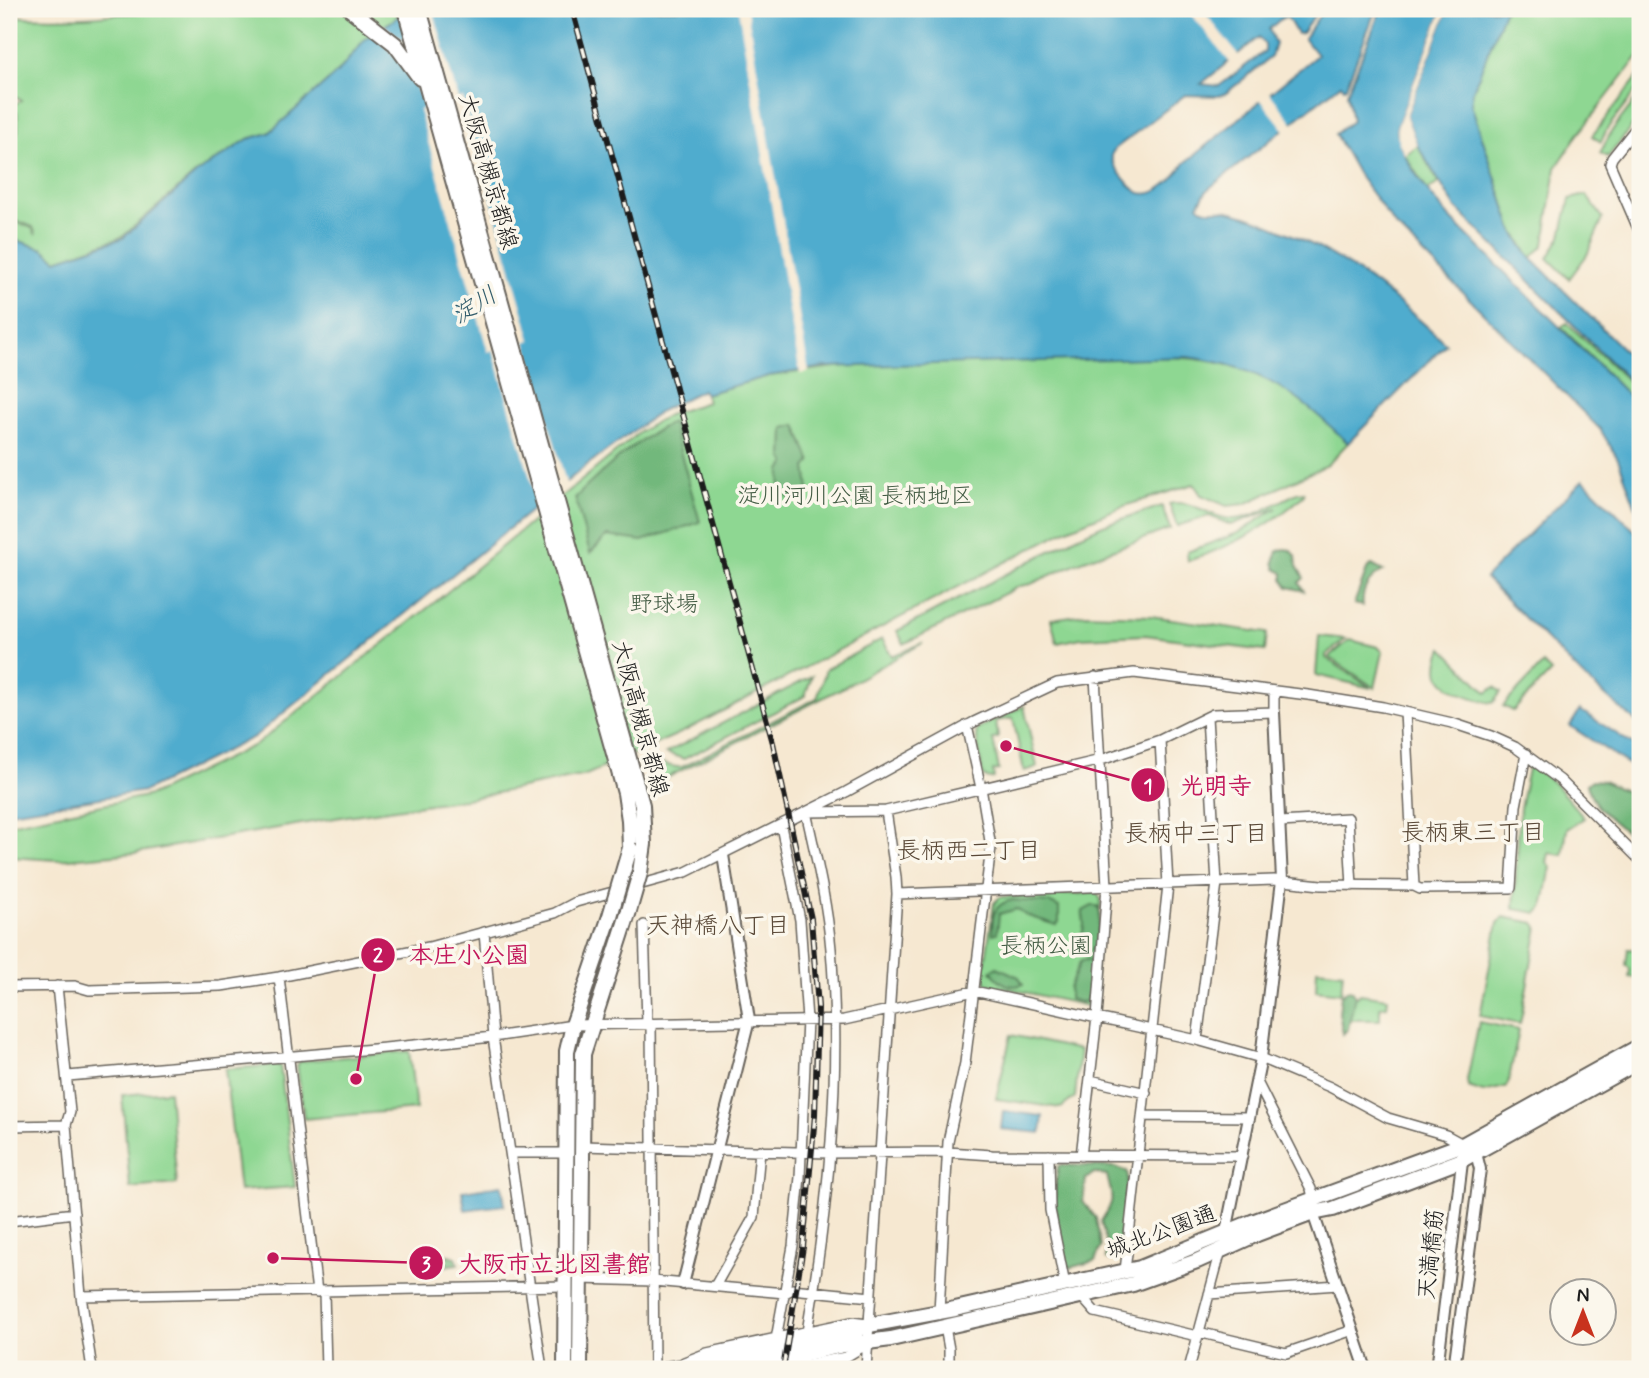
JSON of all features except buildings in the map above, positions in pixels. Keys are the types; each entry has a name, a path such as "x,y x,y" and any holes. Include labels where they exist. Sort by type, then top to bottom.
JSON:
{"main road":[{"name":"大阪高槻京都線","path":"350,9 395,44 428,91"},
{"name":"大阪高槻京都線","path":"404,9 617,766 636,814"},
{"name":"大阪高槻京都線","path":"419,9 636,814 640,873 590,1024 582,1061 580,1369"},
{"name":"大阪高槻京都線","path":"565,1369 567,1051 573,1025 610,916 637,846"},
{"name":"城北公園通","path":"732,1369 945,1327 1133,1284 1197,1261 1314,1206 1333,1209 1462,1160 1470,1149 1640,1046"},
{"name":"城北公園通","path":"667,1369 708,1363 852,1332 869,1325 1140,1268 1226,1232 1314,1206 1470,1149 1640,1061"}],"street":[{"path":"1640,123 1610,164 1640,233"},
{"path":"9,987 75,986 89,990 221,986 429,947 555,913 576,902 686,872 723,855 967,725 1057,682 1134,673 1308,695 1405,712 1491,736 1526,754 1560,780 1640,860"},
{"path":"1081,1156 1097,1017 1107,886 1096,677"},
{"path":"1189,1369 1226,1232 1261,1058 1282,880 1274,692"},
{"path":"806,812 886,811 1101,760 1160,740 1213,714 1274,712"},
{"path":"1405,712 1414,886"},
{"path":"1196,1040 1217,883 1207,717"},
{"path":"939,1312 948,1152 965,1063 991,847 967,725"},
{"path":"1125,1271 1168,885 1160,740"},
{"path":"897,894 1282,880 1321,885 1414,886 1420,889 1511,888 1516,806 1526,754"},
{"path":"866,1369 897,894 886,811"},
{"path":"806,812 827,917 832,1020 829,1153 807,1332"},
{"path":"1280,822 1348,818 1352,886"},
{"path":"776,1339 793,1246 811,1020 800,920 781,825"},
{"path":"683,1284 748,1020 723,855"},
{"path":"644,925 652,1148 654,1369"},
{"path":"484,932 493,1037 542,1369"},
{"path":"279,977 320,1292 326,1369"},
{"path":"57,986 68,1076 70,1112 66,1125 81,1296 92,1369"},
{"path":"68,1076 493,1037 573,1025 832,1020 974,991 1196,1040 1261,1058 1330,1087 1388,1118 1446,1135 1470,1149"},
{"path":"1090,1080 1146,1093"},
{"path":"1256,1082 1314,1206 1366,1369"},
{"path":"1144,1116 1250,1117"},
{"path":"9,1126 66,1125"},
{"path":"582,1146 829,1153 1242,1156"},
{"name":"天満橋筋","path":"1454,1369 1480,1169 1470,1149"},
{"path":"715,1286 754,1217 760,1150"},
{"path":"511,1153 566,1153"},
{"path":"1049,1155 1050,1210 1065,1285"},
{"name":"天満橋筋","path":"1437,1369 1462,1160"},
{"path":"1437,1170 1446,1168 1455,1173 1458,1191"},
{"path":"9,1221 74,1213"},
{"path":"580,1279 653,1281 785,1293 792,1289 871,1297"},
{"path":"1209,1294 1338,1285"},
{"path":"81,1296 565,1286"},
{"path":"1081,1296 1096,1312 1286,1353 1353,1330"},
{"path":"667,1369 707,1353 851,1322 869,1325"},
{"path":"945,1327 949,1369"},
{"path":"781,1369 846,1357 869,1343"}],"green space":[{"path":"172,9 395,9 398,17 365,39 339,71 269,133 248,139 196,173 122,237 57,260 43,249 16,240 9,247 9,200 11,220 32,228 36,235 33,227 13,219 9,197 9,157 18,130 17,112 9,108 21,100 9,94 9,16 70,18"},
{"path":"1505,9 1640,9 1640,54 1556,168 1544,245 1531,258 1512,228 1471,104 1473,91"},
{"path":"1640,74 1640,86 1607,129 1601,142 1592,136"},
{"path":"1640,94 1640,116 1608,157 1600,153 1613,129"},
{"path":"1417,145 1439,183 1427,190 1405,155"},
{"path":"1586,195 1603,218 1587,255 1569,279 1548,258 1561,236 1570,199"},
{"path":"1567,323 1640,392 1640,407 1561,327"},
{"path":"1164,357 1220,363 1266,379 1307,406 1348,443 1327,465 1245,504 1227,506 1201,495 1194,484 1121,507 1070,528 685,731 586,775 471,798 347,816 135,853 58,860 9,857 9,824 151,795 257,744 440,598 641,431 668,415 707,402 705,394 769,376 843,366"},
{"path":"672,422 700,522 642,541 607,536 590,553 575,498 620,456"},
{"path":"796,425 811,462 806,467 809,489 805,498 792,500 780,490 781,470 786,463 783,458 784,428"},
{"path":"1304,492 1304,495 1264,526 1220,549 1188,561 1187,552 1238,533 1277,508 1231,525 1209,516 1177,526 1169,504 1186,504 1217,516 1234,519 1258,513"},
{"path":"1162,506 1170,529 1020,586 904,644 897,631 1075,538 1103,525"},
{"path":"1291,550 1296,556 1297,566 1304,578 1299,583 1304,591 1288,587 1283,580 1283,573 1276,569 1274,562 1278,551"},
{"path":"1372,565 1383,571 1367,585 1363,594 1363,606 1354,604 1368,567"},
{"path":"1085,614 1151,616 1267,633 1265,651 1145,635 1081,638 1057,643 1051,619"},
{"path":"1319,636 1346,639 1326,655 1326,658 1371,688 1316,675"},
{"path":"882,639 892,656 923,643 651,786 645,763 654,761 682,767 817,698 826,669"},
{"path":"1350,640 1378,647 1383,652 1375,688 1329,657"},
{"path":"1443,648 1487,693 1495,687 1501,692 1493,703 1465,695 1444,683 1438,672"},
{"path":"1543,664 1551,672 1513,711 1503,706"},
{"path":"812,676 805,696 684,759 666,753"},
{"path":"1024,706 1037,767 1024,771 1013,718 996,721 998,738 993,739 999,770 993,771 994,778 983,776 976,733 978,728"},
{"path":"1529,764 1555,784 1584,818 1567,829 1563,855 1549,853 1547,862 1551,867 1543,908 1537,913 1514,909 1520,808"},
{"path":"1592,780 1603,781 1640,798 1640,847 1597,805 1587,784"},
{"name":"長柄公園","path":"1096,893 1101,899 1093,1002 1088,1006 987,984 983,978 994,903 1000,897"},
{"path":"1013,900 1051,903 1059,907 1059,922 1056,925 1025,915 1017,909 999,914 997,933 993,934 995,911 1002,904"},
{"path":"1098,906 1100,913 1096,946 1089,952 1081,940 1083,911"},
{"path":"1503,917 1535,923 1538,927 1520,1024 1480,1016 1498,923"},
{"path":"1628,949 1640,950 1639,978 1629,977 1630,969 1626,965"},
{"path":"1088,959 1091,962 1092,977 1087,1001 1069,999 1069,988 1080,962"},
{"path":"997,967 1019,977 1023,984 1013,986 1001,982 991,971"},
{"path":"1317,969 1343,972 1341,993 1316,990"},
{"path":"1348,990 1353,991 1355,996 1348,1029 1343,1034 1339,1013 1341,995"},
{"path":"1360,994 1388,998 1387,1006 1380,1007 1380,1020 1349,1020 1351,1002"},
{"path":"1479,1022 1519,1030 1508,1084 1483,1092 1468,1087 1467,1080"},
{"path":"1011,1035 1080,1050 1075,1097 1061,1108 996,1099"},
{"path":"409,1051 416,1109 304,1119 297,1065 301,1061"},
{"path":"280,1065 295,1187 239,1191 225,1069"},
{"path":"169,1091 177,1184 130,1188 122,1095"},
{"path":"1058,1166 1116,1167 1127,1172 1118,1256 1112,1260 1106,1259 1101,1221 1111,1204 1111,1190 1107,1176 1094,1173 1086,1179 1083,1202 1096,1218 1101,1247 1095,1261 1069,1268 1056,1226 1055,1190"},
{"path":"422,1257 456,1257 458,1264 430,1268 423,1264"}],"water":[{"name":"淀川","path":"416,9 1319,9 1302,33 1297,34 1287,17 1269,29 1275,44 1271,57 1226,93 1218,96 1185,95 1112,152 1113,162 1119,172 1136,191 1146,194 1166,185 1185,163 1317,55 1304,38 1324,9 1376,9 1346,87 1341,84 1207,190 1198,205 1206,210 1223,210 1251,218 1325,252 1388,294 1446,344 1348,443 1312,410 1276,385 1235,367 1187,357 824,367 769,376 705,394 702,390 662,410 587,465 254,737 145,791 9,812 9,247 16,240 43,249 57,260 123,238 197,173 248,139 269,133 339,71 365,39 398,17","holes":["1259,37 1265,45 1265,51 1219,86 1201,84"]},
{"path":"1381,9 1443,9 1397,126 1402,149 1416,174 1449,217 1640,407 1640,519 1618,459 1600,429 1395,225 1357,173 1335,134 1352,121 1347,93"},
{"path":"1448,9 1505,9 1473,91 1471,104 1512,228 1531,258 1640,366 1640,391 1455,207 1417,145 1406,116"},
{"path":"1583,480 1640,533 1640,725 1586,679 1485,578"},
{"path":"1580,710 1640,749 1640,772 1570,726"},
{"path":"1003,1111 1043,1116 1041,1133 1001,1129"},
{"path":"502,1185 505,1205 465,1210 462,1191"}],"pier":[{"path":"408,9 433,9 458,99 463,98 531,340 526,342 567,486 539,509 493,350 488,352 419,110 426,107 404,65 371,31 382,24 406,42"},
{"path":"738,9 747,9 809,372 800,374"},
{"path":"1187,9 1202,9 1240,57 1231,64"},
{"path":"1443,9 1448,9 1406,116 1417,145 1414,148 1403,121 1401,127 1401,139 1408,153 1405,155 1398,141 1397,126"},
{"path":"1268,91 1296,126 1287,133 1259,98"}],"railway":[{"path":"572,9 773,743 811,919 818,1007 815,1115 803,1247 783,1369"}],"place":[{"name":"光明寺","path":"1006,746"},
{"name":"本庄小公園","path":"356,1079"},
{"name":"大阪市立北図書館","path":"273,1258"}],"district":[{"name":"長柄東三丁目","path":"1473,832"},
{"name":"長柄中三丁目","path":"1196,833"},
{"name":"長柄西二丁目","path":"969,850"},
{"name":"天神橋八丁目","path":"718,925"}],"park label":[{"name":"淀川河川公園 長柄地区","path":"855,495"},
{"name":"野球場","path":"664,603"}]}
